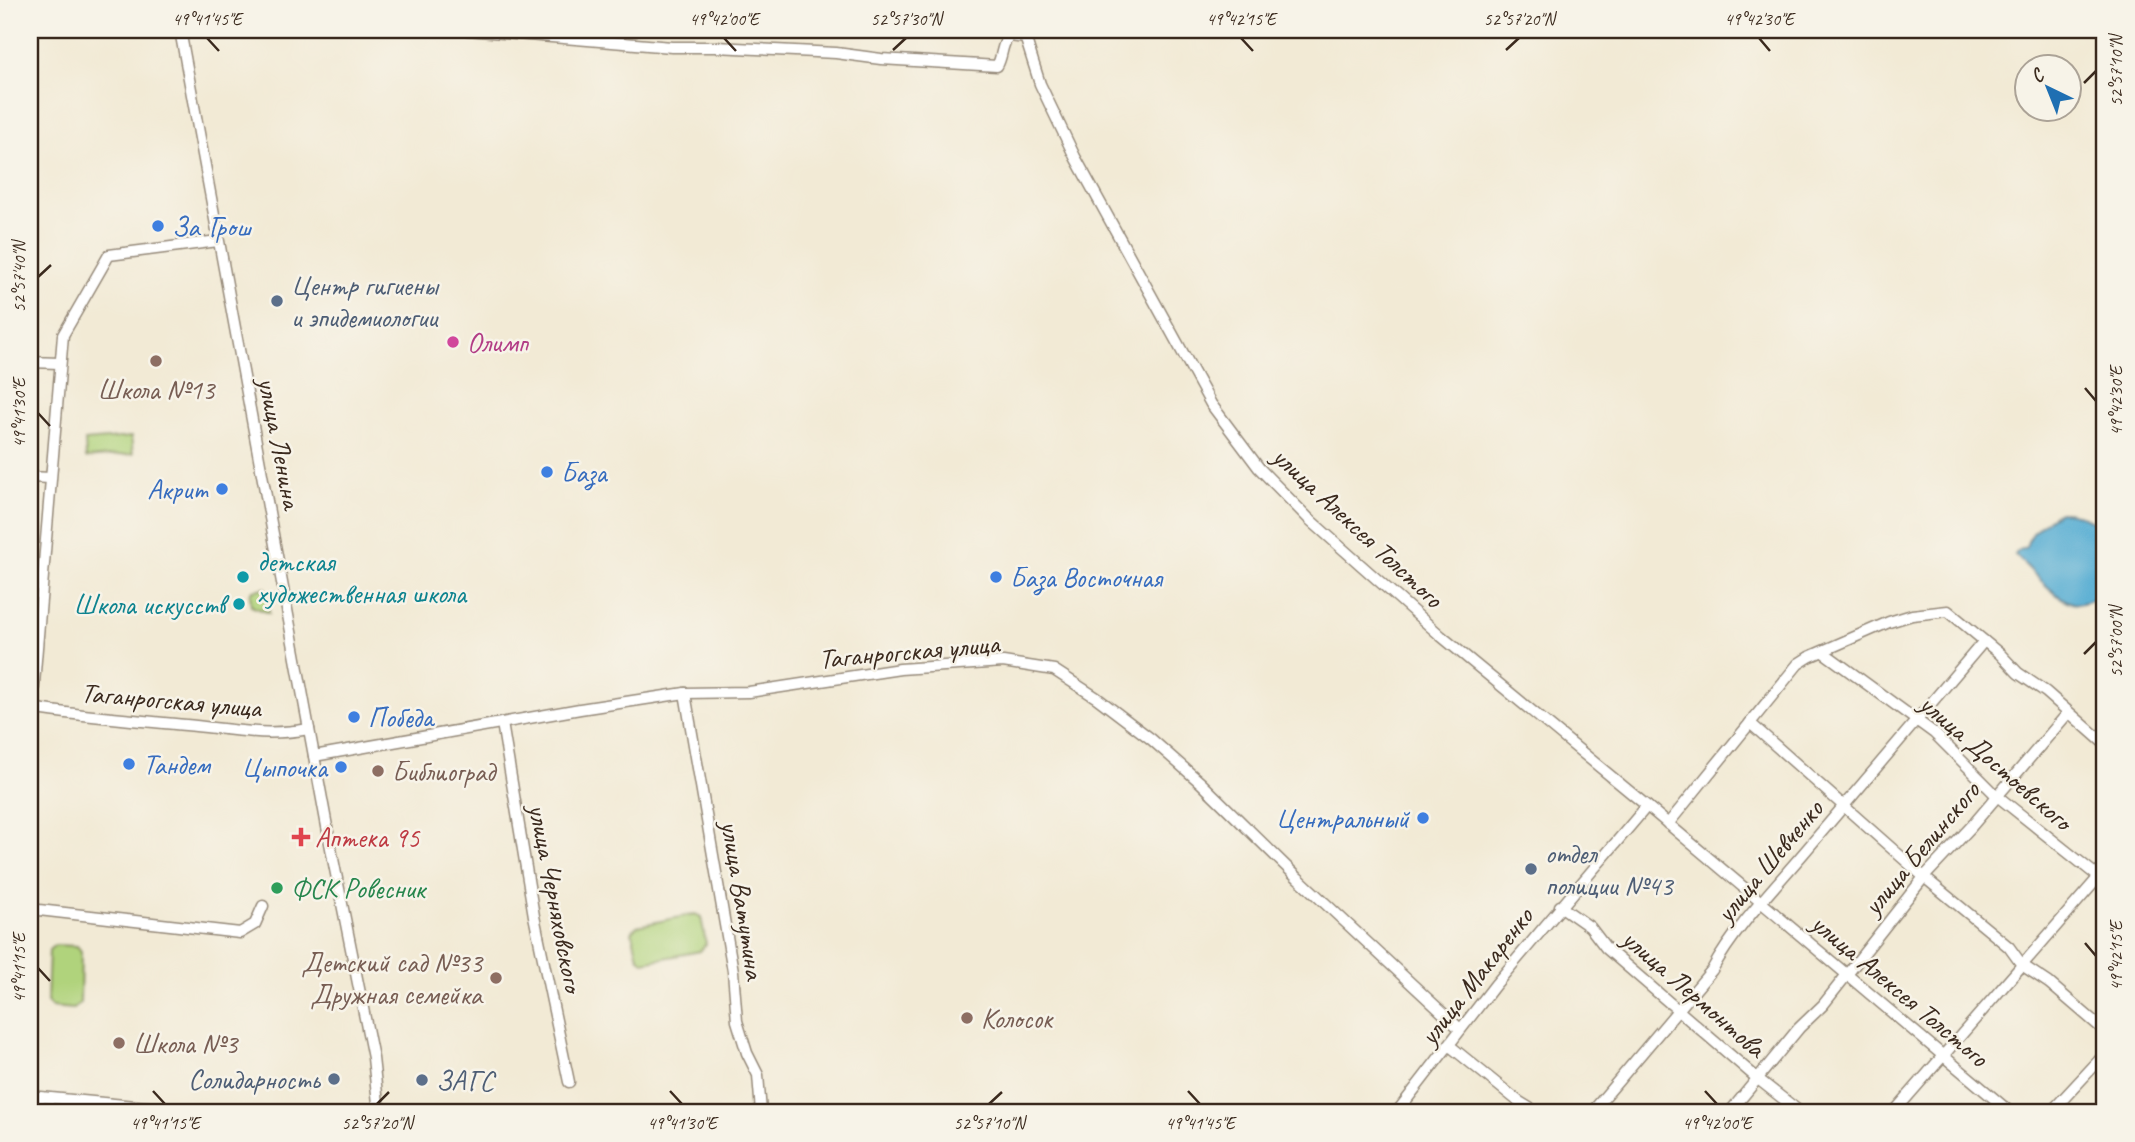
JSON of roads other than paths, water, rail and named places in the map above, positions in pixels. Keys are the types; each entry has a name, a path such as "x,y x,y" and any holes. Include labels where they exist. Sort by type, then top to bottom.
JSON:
{"street":[{"name":"улица Ленина","path":"180,30 314,756 373,1058 379,1112"},
{"path":"467,30 672,47 836,53 881,60 997,66 1004,42 1010,36 1024,34"},
{"path":"617,30 617,42"},
{"name":"улица Алексея Толстого","path":"1024,34 1046,98 1094,192 1211,404 1259,468 1351,558 1461,653 2010,1112"},
{"path":"30,732 35,584 50,478 63,335 109,255 218,242"},
{"path":"30,362 59,363"},
{"path":"30,477 50,478"},
{"path":"1668,824 1798,664 1889,622 1912,615 1948,611 2105,744"},
{"name":"улица Шевченко","path":"1592,1112 1712,970 1719,957 1762,903 1984,641"},
{"name":"улица Достоевского","path":"1823,652 1934,733 1996,795 2103,877"},
{"name":"Таганрогская улица","path":"314,756 685,693 749,692 900,669 1003,662 1054,670 1097,698 1151,739 1202,783 1298,878 1460,1029"},
{"name":"улица Ватутина","path":"685,693 733,971 737,1021 747,1053 758,1074 761,1112"},
{"name":"Таганрогская улица","path":"31,708 244,733 309,729"},
{"name":"улица Белинского","path":"1730,1112 1799,1028 1823,1005 1924,877 1971,827 2068,713"},
{"name":"улица Черняховского","path":"502,723 534,916 569,1082"},
{"path":"1750,723 1924,877 2009,947 2022,965 2049,983 2105,1031"},
{"name":"улица Макаренко","path":"1397,1112 1560,906 1647,806"},
{"path":"1894,1112 2103,877"},
{"path":"30,909 240,933 255,924 263,906"},
{"name":"улица Лермонтова","path":"1560,906 1590,927 1606,948 1800,1112"},
{"path":"1450,1046 1518,1101 1536,1112"},
{"path":"2051,1112 2105,1054"},
{"path":"30,1096 198,1112"}],"water":[{"path":"2059,512 2084,517 2105,531 2105,601 2099,598 2076,604 2065,600 2015,555 2026,547 2039,527"}],"place":[{"name":"За Грош","path":"158,226"},
{"name":"Центр гигиены и эпидемиологии","path":"277,301"},
{"name":"Олимп","path":"453,342"},
{"name":"Школа №13","path":"156,361"},
{"name":"База","path":"547,472"},
{"name":"Акрит","path":"222,489"},
{"name":"детская художественная школа","path":"243,577"},
{"name":"База Восточная","path":"996,577"},
{"name":"Школа искусств","path":"239,604"},
{"name":"Победа","path":"354,717"},
{"name":"Тандем","path":"129,764"},
{"name":"Цыпочка","path":"341,767"},
{"name":"Библиоград","path":"378,771"},
{"name":"Центральный","path":"1423,818"},
{"name":"Аптека 95","path":"301,837"},
{"name":"отдел полиции №43","path":"1531,869"},
{"name":"ФСК Ровесник","path":"277,888"},
{"name":"Детский сад №33 Дружная семейка","path":"496,978"},
{"name":"Колосок","path":"967,1018"},
{"name":"Школа №3","path":"119,1043"},
{"name":"Солидарность","path":"334,1079"},
{"name":"ЗАГС","path":"422,1080"}]}
